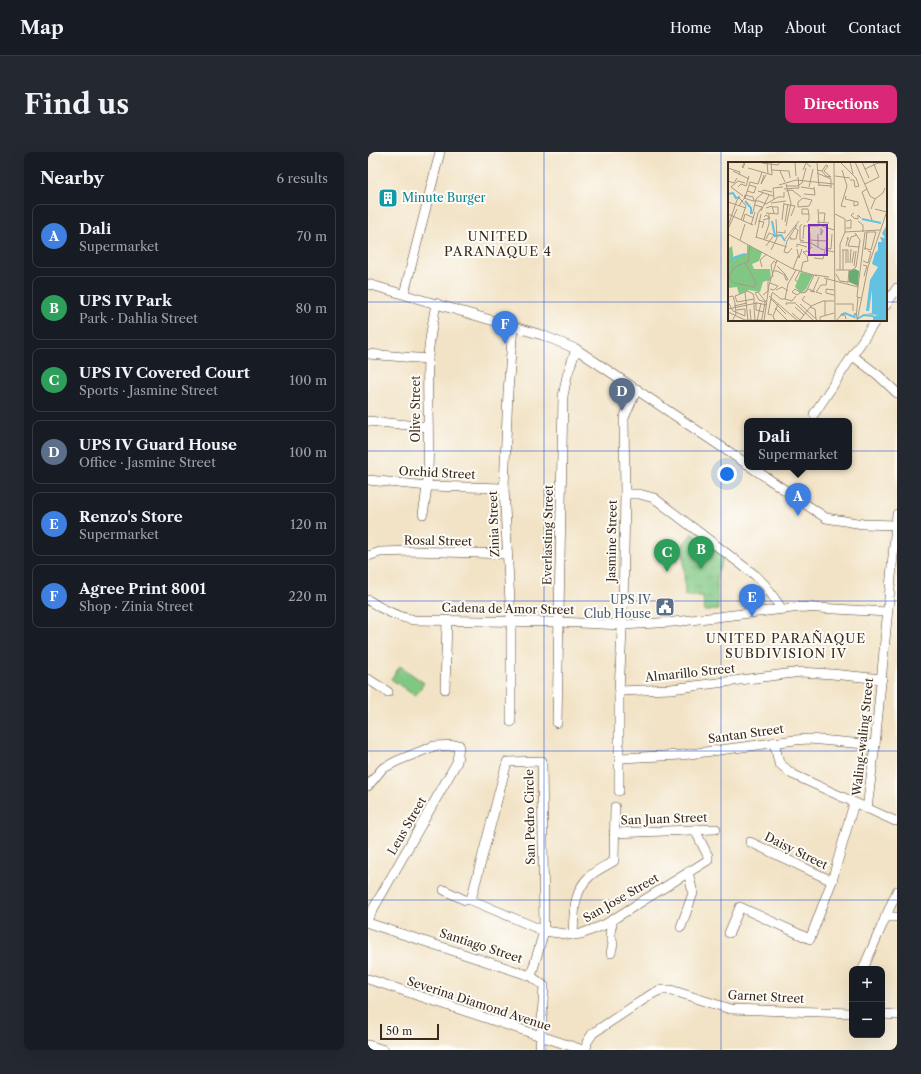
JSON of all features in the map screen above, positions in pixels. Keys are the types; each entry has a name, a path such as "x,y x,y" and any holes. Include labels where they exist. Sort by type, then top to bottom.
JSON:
{"street":[{"path":"404,294 440,152"},
{"path":"368,284 542,335 576,349 744,462"},
{"path":"887,303 897,288"},
{"name":"Olive Street","path":"423,514 428,486 428,359 430,336 436,303"},
{"path":"814,414 875,321"},
{"name":"Zinia Street","path":"511,722 511,621 504,488 508,392 513,326"},
{"name":"Everlasting Street","path":"557,723 563,396 567,376 576,349"},
{"path":"368,354 428,359"},
{"path":"853,356 878,375 897,393"},
{"name":"Jasmine Street","path":"619,791 619,691 625,494 624,418 637,389"},
{"path":"368,421 428,427"},
{"path":"755,470 826,518 863,524 896,525"},
{"name":"Orchid Street","path":"368,480 428,486 504,488"},
{"path":"625,494 639,494 654,498 755,575 765,585 781,608"},
{"name":"Waling-waling Street","path":"867,809 882,679 897,514"},
{"name":"Rosal Street","path":"368,556 380,552 507,554"},
{"name":"Cadena de Amor Street","path":"368,600 382,610 399,617 414,620 559,622 622,625 674,622 781,608 815,607 887,612"},
{"path":"445,688 447,620"},
{"name":"Almarillo Street","path":"619,691 671,689 801,672 882,679"},
{"path":"368,679 388,692"},
{"name":"Santan Street","path":"620,758 682,756 774,742 809,739 875,745"},
{"path":"774,742 779,763 792,774 895,821"},
{"name":"Leus Street","path":"368,786 382,769 397,761 434,746 458,745 457,762 368,918"},
{"name":"San Pedro Circle","path":"471,900 507,762 542,761 544,931 531,976"},
{"name":"Waling-waling Street","path":"729,933 740,907 810,939 832,881 854,803"},
{"path":"573,934 575,907 580,888 590,876 614,862 615,807"},
{"name":"San Juan Street","path":"614,833 716,829"},
{"name":"San Jose Street","path":"444,890 465,900 471,900 544,931 581,934 604,925 708,860 708,856 695,830"},
{"name":"Daisy Street","path":"750,842 832,881"},
{"path":"681,927 693,894 688,872"},
{"path":"864,966 897,891"},
{"path":"885,916 897,917"},
{"path":"611,953 613,944 610,933 613,919"},
{"name":"Santiago Street","path":"368,922 531,976 544,986 541,1037"},
{"name":"Severina Diamond Avenue","path":"368,979 584,1050"},
{"name":"Garnet Street","path":"584,1050 586,1042 593,1032 652,994 661,990 678,992 730,1009 849,1013"},
{"path":"885,1014 897,1015"},
{"path":"540,1050 541,1037"},
{"path":"368,1044 384,1050"}],"green space":[{"path":"692,533 724,556 717,575 718,610 704,611 703,596 685,596 683,545"},
{"path":"400,666 424,683 415,696 391,679"}],"place":[{"name":"Minute Burger","path":"388,198"},
{"name":"Agree Print 8001","path":"505,344"},
{"name":"UPS IV Guard House","path":"622,411"},
{"name":"Dali","path":"798,516"},
{"name":"UPS IV Park","path":"701,569"},
{"name":"UPS IV Covered Court","path":"667,572"},
{"name":"UPS IV Club House","path":"665,607"},
{"name":"Renzo's Store","path":"752,617"}],"district":[{"name":"UNITED PARANAQUE 4","path":"498,244"},
{"name":"UNITED PARAÑAQUE SUBDIVISION IV","path":"786,646"}]}
